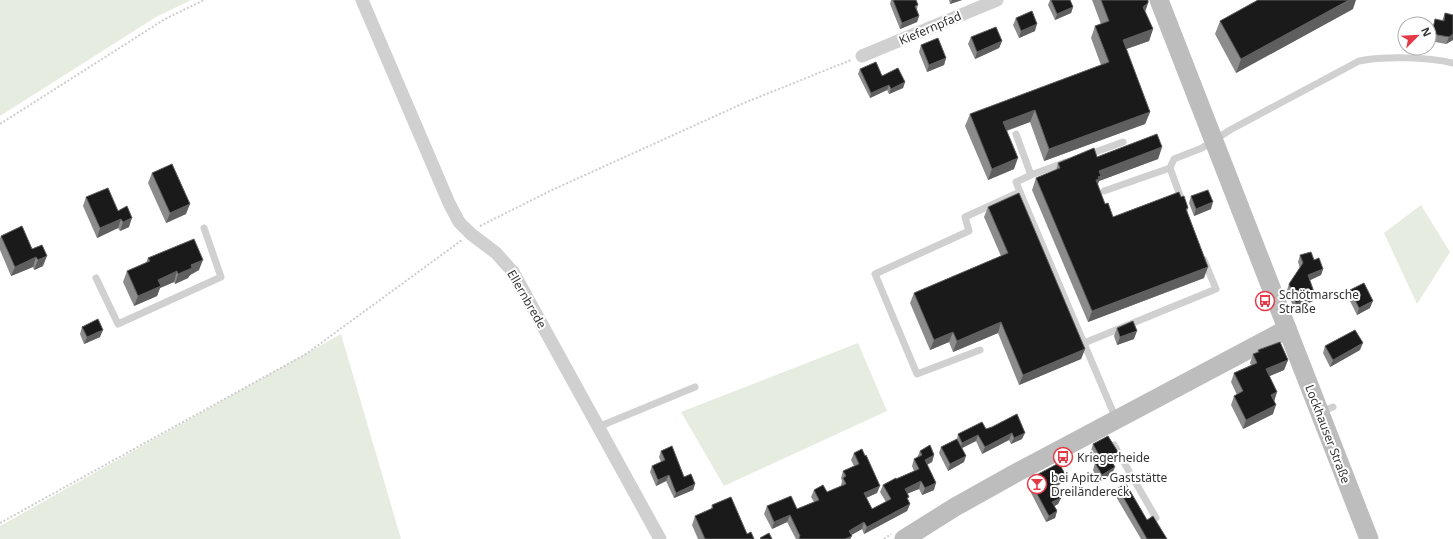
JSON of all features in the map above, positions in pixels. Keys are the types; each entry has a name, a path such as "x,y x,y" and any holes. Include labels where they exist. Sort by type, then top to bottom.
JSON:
{"street":[{"name":"Ellernbrede","path":"362,0 458,222 496,253 513,272 660,539"},
{"name":"Kiefernpfad","path":"862,56 996,0"},
{"path":"904,539 955,507 1109,431 1287,329 1159,0"},
{"name":"Lockhauser Straße","path":"1287,329 1326,409 1369,539"}],"lane":[{"path":"1186,211 1170,168 1174,159 1202,148 1214,139 1359,61 1374,58 1438,60 1453,63"},
{"path":"1016,134 1031,175"},
{"path":"1122,142 1031,175 1016,182 1084,343 1109,431 1156,518"},
{"path":"1104,191 1170,168"},
{"path":"980,350 917,374 875,274 969,232 965,217 1020,192"},
{"path":"96,278 118,324 221,277 204,228"},
{"path":"1084,343 1216,289 1202,254"},
{"path":"598,427 695,387"}],"path":[{"path":"0,124 165,19 204,0"},
{"path":"0,523 306,354 471,234 482,224 552,190 744,103 862,56"}],"shaded area":[{"path":"0,0 191,0 156,17 0,116"},
{"path":"1421,205 1450,252 1417,304 1384,233"},
{"path":"341,334 401,539 0,539 0,526"},
{"path":"858,343 887,411 724,486 681,412"}],"building":[{"path":"893,0 916,0 918,5 915,6 919,16 902,23"},
{"path":"1051,0 1070,0 1073,7 1057,14"},
{"path":"1101,0 1148,0 1148,3 1143,7 1153,29 1123,40 1150,112 1049,149 1035,110 1003,122 1018,158 992,169 970,114 1109,62 1095,26 1109,21"},
{"path":"1258,0 1349,0 1241,59 1220,21"},
{"path":"1032,11 1037,24 1021,31 1016,18"},
{"path":"1445,13 1453,15 1453,34 1449,37 1437,35 1437,19 1444,21"},
{"path":"996,27 1002,41 977,52 971,37"},
{"path":"938,38 946,58 929,65 921,45"},
{"path":"876,62 882,76 898,68 905,82 891,89 889,85 871,93 860,69"},
{"path":"1157,134 1162,147 1099,171 1101,176 1096,180 1105,204 1108,203 1113,217 1179,192 1181,197 1184,196 1188,208 1186,209 1208,267 1092,311 1036,178 1060,168 1058,163 1094,148 1097,157"},
{"path":"172,164 190,204 170,213 152,173"},
{"path":"108,188 118,211 127,206 132,218 123,222 121,219 100,228 86,197"},
{"path":"1208,190 1213,202 1196,209 1191,196"},
{"path":"1019,193 1085,349 1023,375 1001,322 957,341 953,332 934,340 914,293 1008,253 988,207"},
{"path":"22,226 32,249 42,245 47,256 38,260 36,257 15,267 1,236"},
{"path":"194,239 203,260 191,265 192,268 178,274 177,271 158,280 161,286 138,296 127,271 150,261 148,258"},
{"path":"1311,252 1314,260 1319,258 1323,269 1308,275 1315,295 1296,303 1289,284 1303,263 1300,255"},
{"path":"1364,283 1373,301 1359,308 1350,290"},
{"path":"98,319 103,330 87,337 82,327"},
{"path":"1133,321 1137,331 1120,337 1117,328"},
{"path":"1355,330 1363,343 1333,360 1325,346"},
{"path":"1280,342 1288,360 1266,369 1277,392 1271,395 1276,405 1246,420 1234,396 1243,391 1234,373 1257,363 1253,354 1259,352 1258,350"},
{"path":"1017,414 1025,433 1014,438 1012,433 985,447 978,435 962,443 958,434 982,422 986,429 992,427"},
{"path":"1108,436 1118,452 1109,457 1115,467 1102,475 1095,463 1101,459 1093,444"},
{"path":"957,439 966,456 950,464 941,447"},
{"path":"930,445 934,455 925,460 936,483 925,488 921,481 905,489 909,497 907,498 910,504 867,527 864,522 849,531 852,536 845,539 800,539 790,515 774,522 767,506 791,496 797,509 819,500 814,490 823,485 827,492 846,484 843,478 846,476 843,471 859,464 854,453 862,449 880,486 864,493 872,509 891,499 883,485 919,469 914,459 922,455 920,451"},
{"path":"672,446 684,477 691,474 695,484 676,493 669,475 658,480 652,466 665,460 661,451"},
{"path":"1059,463 1066,476 1053,483 1061,498 1052,502 1057,511 1049,516 1029,479"},
{"path":"1126,484 1147,520 1153,516 1167,539 1147,539 1118,488"},
{"path":"731,497 747,534 751,532 754,539 705,539 695,516 713,508 712,505"},
{"path":"769,533 772,539 760,538"}],"place":[{"name":"Schötmarsche Straße","path":"1265,301"},
{"name":"Kriegerheide","path":"1063,457"},
{"name":"bei Apitz - Gaststätte Dreiländereck","path":"1037,484"}]}
